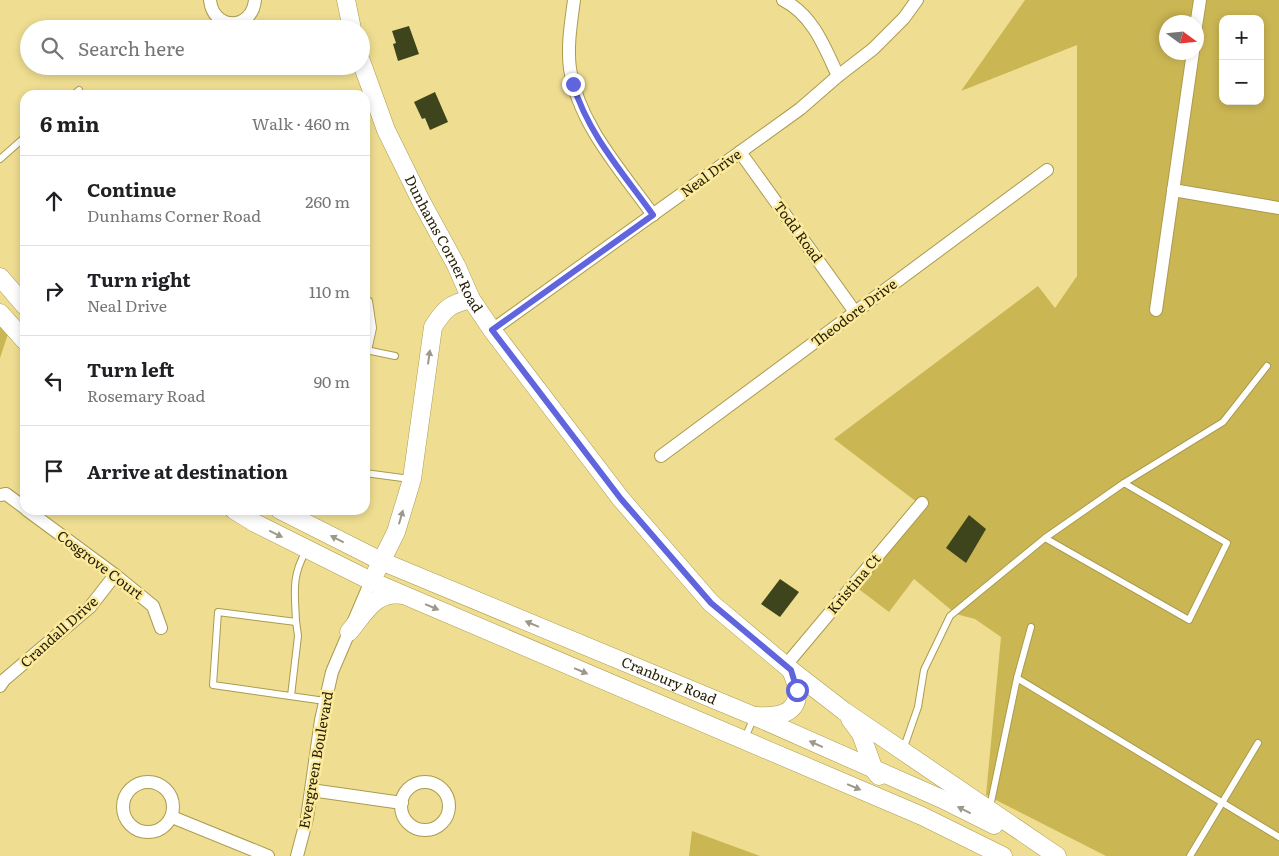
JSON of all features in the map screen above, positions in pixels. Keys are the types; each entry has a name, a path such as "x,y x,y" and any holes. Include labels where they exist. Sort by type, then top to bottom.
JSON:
{"main road":[{"path":"346,0 350,20"},
{"name":"Dunhams Corner Road","path":"366,75 386,130 421,201 456,265 471,299 492,330 621,499 711,603 844,711"},
{"path":"0,277 20,296"},
{"path":"371,581 396,532 412,479 433,327 443,310 455,303 471,299"},
{"path":"0,313 20,335"},
{"name":"Cranbury Road","path":"242,515 255,524 371,581 922,816 1003,856"},
{"name":"Cranbury Road","path":"290,515 381,561 754,716 942,799 1056,856"},
{"path":"349,632 377,598 394,594 406,596"},
{"path":"754,716 787,713 795,704 797,690 789,668"},
{"path":"844,711 1056,856"},
{"path":"844,711 862,734 874,770 892,792 922,816"}],"street":[{"path":"210,0 211,9 220,20"},
{"path":"244,20 249,17 254,9 255,0"},
{"path":"574,0 569,35 569,52 570,68 578,100 592,130 653,215"},
{"path":"783,0 795,8 809,22 838,76"},
{"name":"Neal Drive","path":"492,330 800,110 838,76 873,49 904,18 917,0"},
{"path":"1198,15 1200,0"},
{"path":"1156,310 1192,60"},
{"name":"Todd Road","path":"740,152 856,312"},
{"name":"Theodore Drive","path":"661,456 1046,170"},
{"path":"1173,190 1279,208"},
{"name":"Cosgrove Court","path":"0,494 6,494 20,504"},
{"name":"Kristina Ct","path":"789,668 922,503"},
{"name":"Cosgrove Court","path":"34,515 115,575 153,606 161,628"},
{"name":"Crandall Drive","path":"0,686 4,680 90,607 115,575"},
{"name":"Evergreen Boulevard","path":"297,856 307,818 321,720 332,672 371,581"},
{"path":"142,783 158,784 170,794 174,810 172,818 162,829 154,832 139,831 132,827 124,814 125,798 135,786 142,783"},
{"path":"311,790 402,803"},
{"path":"172,818 268,856"}],"lane":[{"path":"0,159 20,141"},
{"path":"370,308 373,328 370,339"},
{"path":"370,351 395,356"},
{"path":"902,751 918,707 924,670 950,616 1045,538 1124,483 1223,422 1267,366"},
{"path":"370,474 412,479"},
{"path":"1045,538 1189,620 1227,543 1124,483"},
{"path":"291,696 298,636 295,576 298,564 307,549"},
{"path":"296,621 218,612 213,685 325,701"},
{"path":"989,810 1030,627"},
{"path":"1018,678 1279,837"},
{"path":"745,740 754,716"},
{"path":"1190,856 1258,743"}],"shaded area":[{"path":"1025,0 1279,0 1279,856 1106,856 986,795 1001,637 975,619 956,614 914,579 889,612 856,587 918,503 834,439 1038,286 1055,308 1077,276 1077,45 961,91"},
{"path":"0,312 11,325 0,358"},
{"path":"692,831 760,856 689,856"}],"building":[{"path":"409,26 419,54 398,61 393,44 396,43 392,31"},
{"path":"435,92 448,122 430,130 425,118 422,119 414,102"},
{"path":"969,515 986,529 966,563 946,548"},
{"path":"780,579 799,592 780,617 761,604"}],"route":[{"path":"573,84 584,115 592,130 653,215 492,330 621,499 711,603 791,670 797,690"}]}
